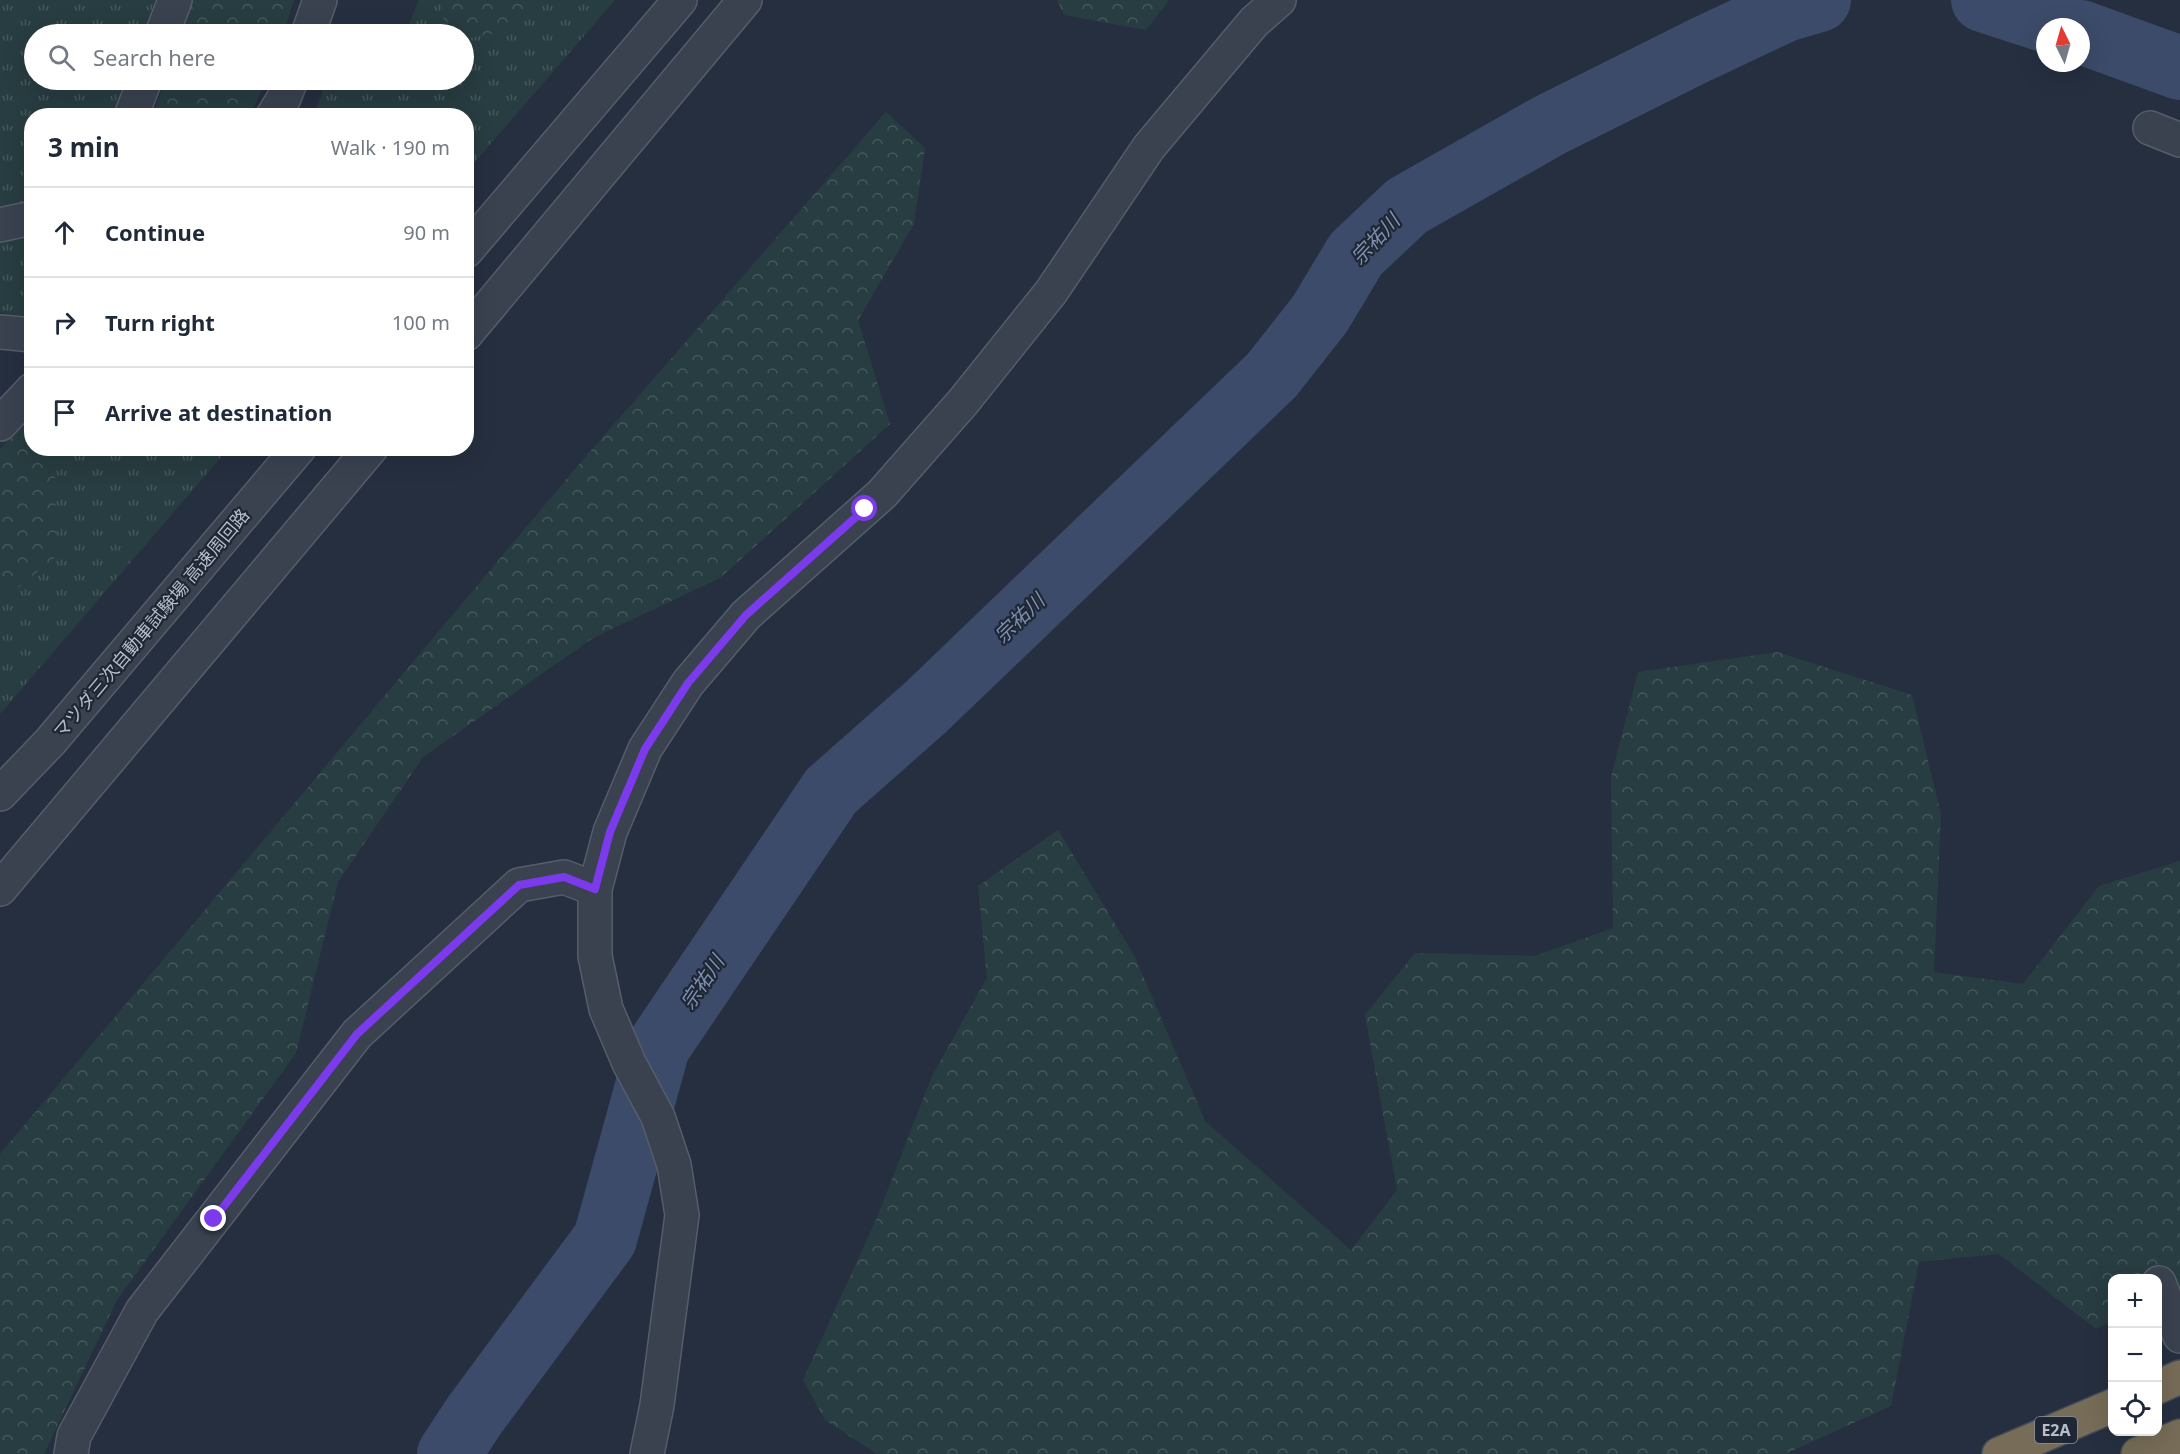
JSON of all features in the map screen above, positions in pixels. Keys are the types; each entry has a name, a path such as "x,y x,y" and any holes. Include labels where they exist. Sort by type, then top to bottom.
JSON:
{"highway":[{"path":"2162,1385 2180,1377"},
{"name":"E2A","path":"1999,1454 2108,1408"},
{"path":"2138,1454 2180,1436"}],"street":[{"path":"166,24 175,0"},
{"path":"312,24 320,0"},
{"path":"474,242 680,0"},
{"path":"474,324 745,0"},
{"path":"647,1454 657,1405 682,1215 674,1166 658,1117 629,1063 606,1009 595,956 595,889 610,832 645,749 688,683 746,615 882,494 963,402 1051,292 1149,147 1254,22 1279,0"},
{"path":"134,108 141,90"},
{"path":"278,108 287,90"},
{"path":"2150,128 2180,140"},
{"path":"0,225 24,220"},
{"path":"0,332 24,334"},
{"path":"0,424 24,398"},
{"name":"マツダ三次自動車試験場 高速周回路","path":"0,794 50,742 292,456"},
{"path":"0,889 35,851 364,456"},
{"path":"71,1454 74,1436 142,1311 357,1034 519,885 564,877 595,889"},
{"path":"2162,1291 2180,1336"}],"green space":[{"path":"0,0 155,0 147,24 24,24 24,90 123,90 117,108 24,108 24,205 0,207"},
{"path":"192,0 294,0 286,24 184,24"},
{"path":"419,0 615,0 474,163 474,108 316,108 322,90 474,90 474,24 409,24"},
{"path":"442,0 542,0 518,29 474,37 474,24 449,24 443,18"},
{"path":"1057,0 1169,0 1146,30 1064,15"},
{"path":"162,90 261,90 253,108 155,108"},
{"path":"886,112 925,148 914,224 858,320 890,424 720,578 593,638 423,757 338,882 296,1053 117,1300 44,1454 0,1454 0,1154 575,469"},
{"path":"24,233 24,319 0,312 0,238"},
{"path":"24,421 24,456 57,456 54,457 57,556 0,602 0,449"},
{"path":"0,449 24,449 24,456 222,456 0,714"},
{"path":"1777,652 1912,695 1941,814 1934,972 2023,984 2099,886 2180,861 2180,1295 2162,1281 2162,1274 2108,1274 2108,1324 2096,1329 1999,1254 1919,1262 1891,1406 1785,1454 877,1454 825,1420 803,1380 878,1215 932,1076 987,978 978,886 1058,830 1135,957 1205,1121 1351,1250 1397,1190 1365,1015 1415,953 1535,956 1613,928 1611,777 1638,672"}],"waterway":[{"name":"宗祐川","path":"449,1454 474,1416 605,1239 658,1047 831,791 926,707 1272,375 1320,314 1356,254 1407,206 1550,125 1785,10 1819,0"},
{"name":"宗祐川","path":"1983,0 2038,18"},
{"name":"宗祐川","path":"2090,35 2180,68"}],"route":[{"path":"214,1219 357,1034 519,885 564,877 595,889 610,832 645,749 688,683 746,615 865,509"}]}
